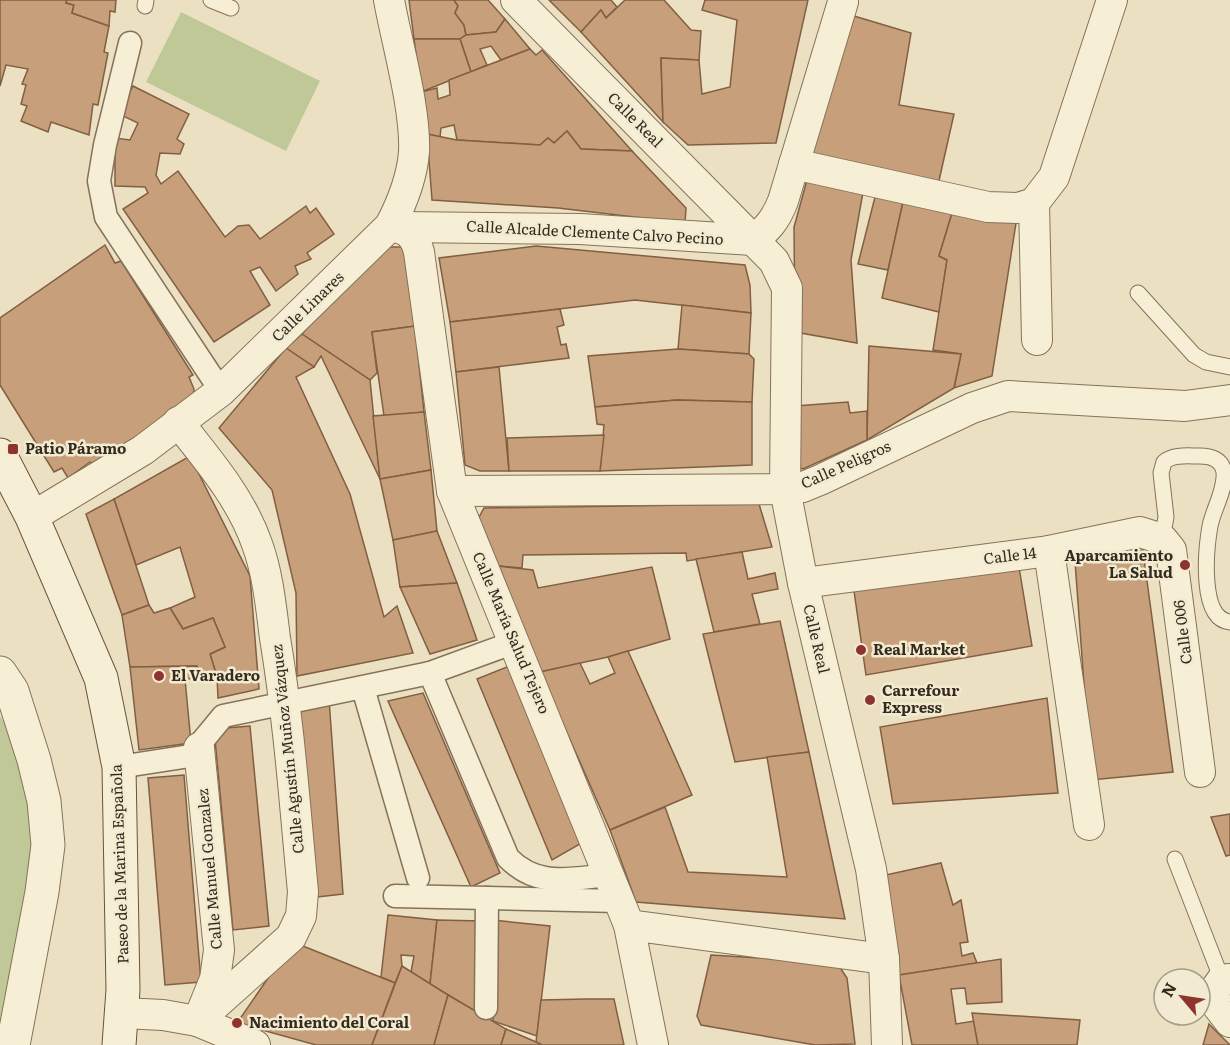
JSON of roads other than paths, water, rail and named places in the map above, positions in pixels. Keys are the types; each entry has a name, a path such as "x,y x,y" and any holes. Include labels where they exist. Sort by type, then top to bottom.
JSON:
{"main road":[{"name":"Paseo de la Marina Española","path":"0,455 32,517 101,678 119,767 123,1013 119,1045"},
{"path":"0,672 12,691 34,760 44,801 48,844 42,892 10,1022"}],"street":[{"name":"Calle Linares","path":"32,517 143,450 221,391 395,227 407,187 414,151 413,124 389,0"},
{"name":"Calle Real","path":"516,0 774,261 786,288 784,489 803,583 871,869 884,959 887,1045"},
{"path":"794,164 988,207 1018,208 1034,203 1054,177 1112,0"},
{"path":"753,240 777,217 843,2"},
{"path":"130,43 105,145 99,181 106,217 221,391"},
{"path":"1034,203 1037,340"},
{"name":"Calle Alcalde Clemente Calvo Pecino","path":"395,227 580,229 753,240"},
{"name":"Calle María Salud Tejero","path":"395,227 410,232 417,242 452,491 619,900 653,1045"},
{"name":"Calle Peligros","path":"452,491 803,487 972,408 1008,396 1185,406 1230,400"},
{"name":"Calle Agustín Muñoz Vázquez","path":"178,422 219,474 241,508 258,545 267,585 286,705 303,892 301,916 291,937 197,1021"},
{"path":"1049,551 1140,532 1162,539"},
{"name":"Calle 006","path":"1162,539 1171,550 1174,564 1200,772"},
{"name":"Calle 14","path":"803,583 1049,551 1089,825"},
{"path":"119,767 190,756 199,748 213,725 223,716 286,705 430,673 515,642"},
{"path":"430,673 508,858 520,870 535,877 619,900 884,959"},
{"path":"363,688 418,878"},
{"name":"Calle Manuel Gonzalez","path":"197,1021 215,979 219,950 199,748"},
{"path":"395,896 619,900"},
{"path":"486,1008 487,898"},
{"path":"1226,979 1214,992 1216,1004 1230,1022"},
{"path":"123,1013 164,1014 197,1021 255,1045"}],"lane":[{"path":"211,0 231,8"},
{"path":"1138,293 1194,356 1206,362 1230,367"},
{"path":"1162,539 1166,517 1161,473 1164,462 1174,457 1212,457 1220,463 1224,472 1211,525 1208,577 1212,611 1224,622 1230,622"},
{"path":"1175,859 1226,979"}],"place":[{"name":"Patio Páramo","path":"13,449"},
{"name":"Aparcamiento La Salud","path":"1185,565"},
{"name":"Real Market","path":"861,650"},
{"name":"El Varadero","path":"159,676"},
{"name":"Carrefour Express","path":"870,700"},
{"name":"Nacimiento del Coral","path":"237,1023"}]}
